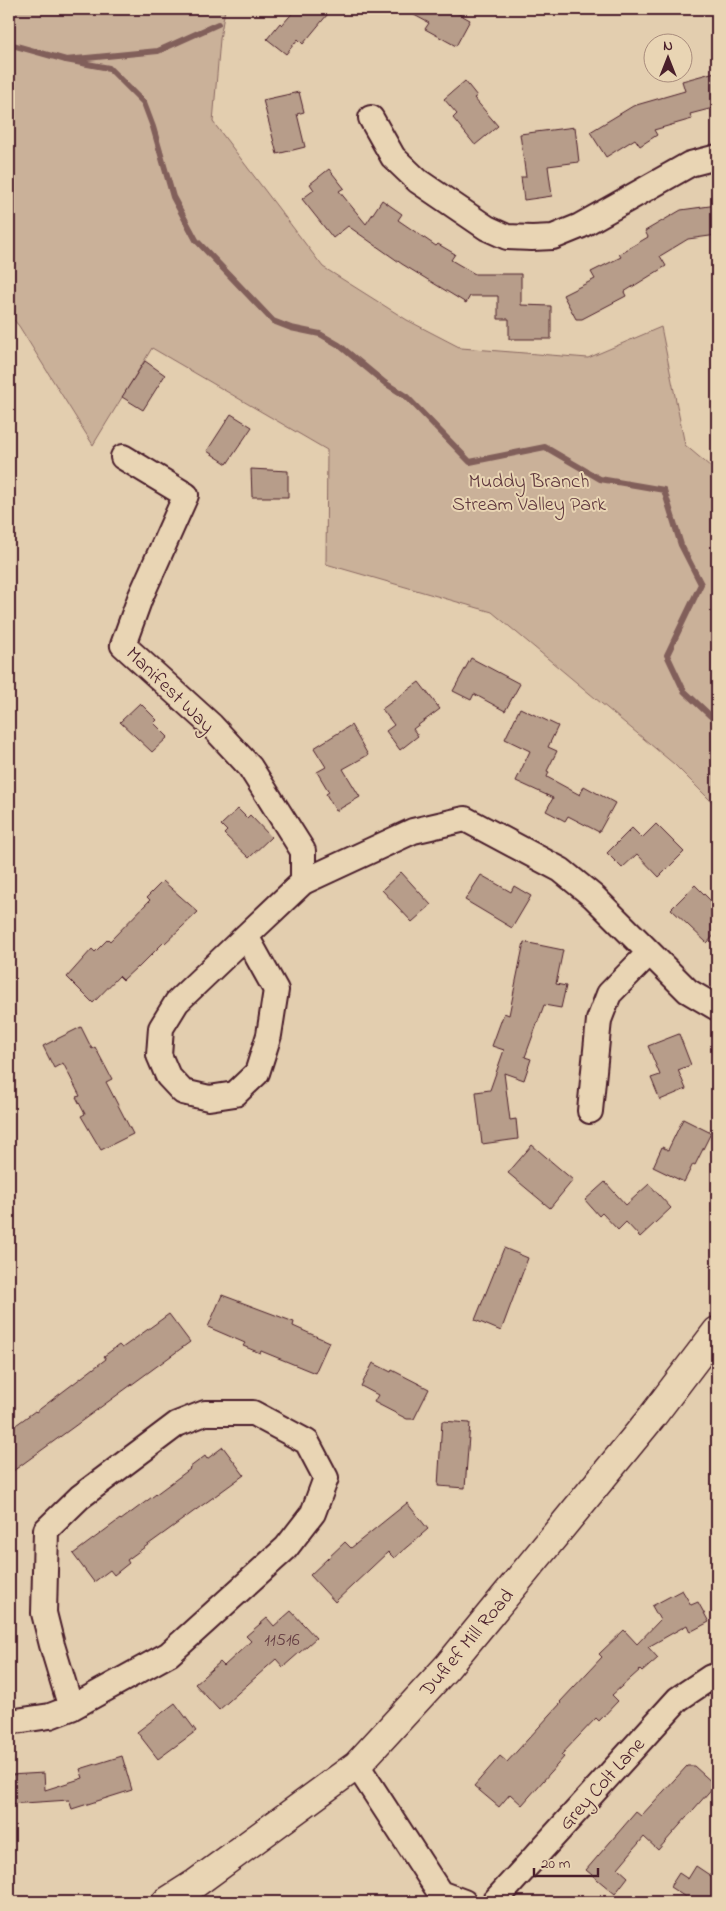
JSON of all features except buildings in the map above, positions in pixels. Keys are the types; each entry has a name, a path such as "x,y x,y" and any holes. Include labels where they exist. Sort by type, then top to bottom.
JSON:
{"main road":[{"name":"Dufief Mill Road","path":"166,1902 196,1883 357,1765 453,1660 651,1418 717,1331"}],"street":[{"path":"371,118 393,157 418,181 487,228 507,237 553,237 580,226 690,164 717,157"},
{"name":"Manifest Way","path":"123,457 186,495 140,598 123,645 211,725 250,767 303,851 303,882"},
{"path":"246,936 276,990 269,1034 257,1073 235,1094 210,1098 183,1092 168,1076 160,1055 161,1028 177,1002 246,936 303,882 413,831 465,819 561,870 594,897 688,992 717,1008"},
{"path":"590,1111 599,1020 609,994 649,953"},
{"path":"9,1722 50,1716 71,1708 169,1654 286,1548 313,1513 326,1478 307,1442 253,1413 205,1413 178,1424 80,1497 46,1530 44,1613 71,1708"},
{"name":"Grey Colt Lane","path":"494,1902 678,1699 711,1677 717,1676"},
{"path":"357,1765 440,1893 464,1902"}],"green space":[{"name":"Muddy Branch Stream Valley Park","path":"9,9 225,9 220,39 213,122 323,267 407,320 461,348 588,358 661,327 685,445 717,472 717,807 674,764 492,612 326,564 327,450 152,348 93,445 19,326 9,314"}],"waterway":[{"path":"9,44 66,60 158,51 218,24"},
{"path":"66,60 109,68 144,103 153,127 173,197 196,240 273,321 291,328 320,334 339,345 385,383 407,397 470,462 545,447 600,479 664,490 681,545 701,584 667,655 684,691 717,722"}]}
